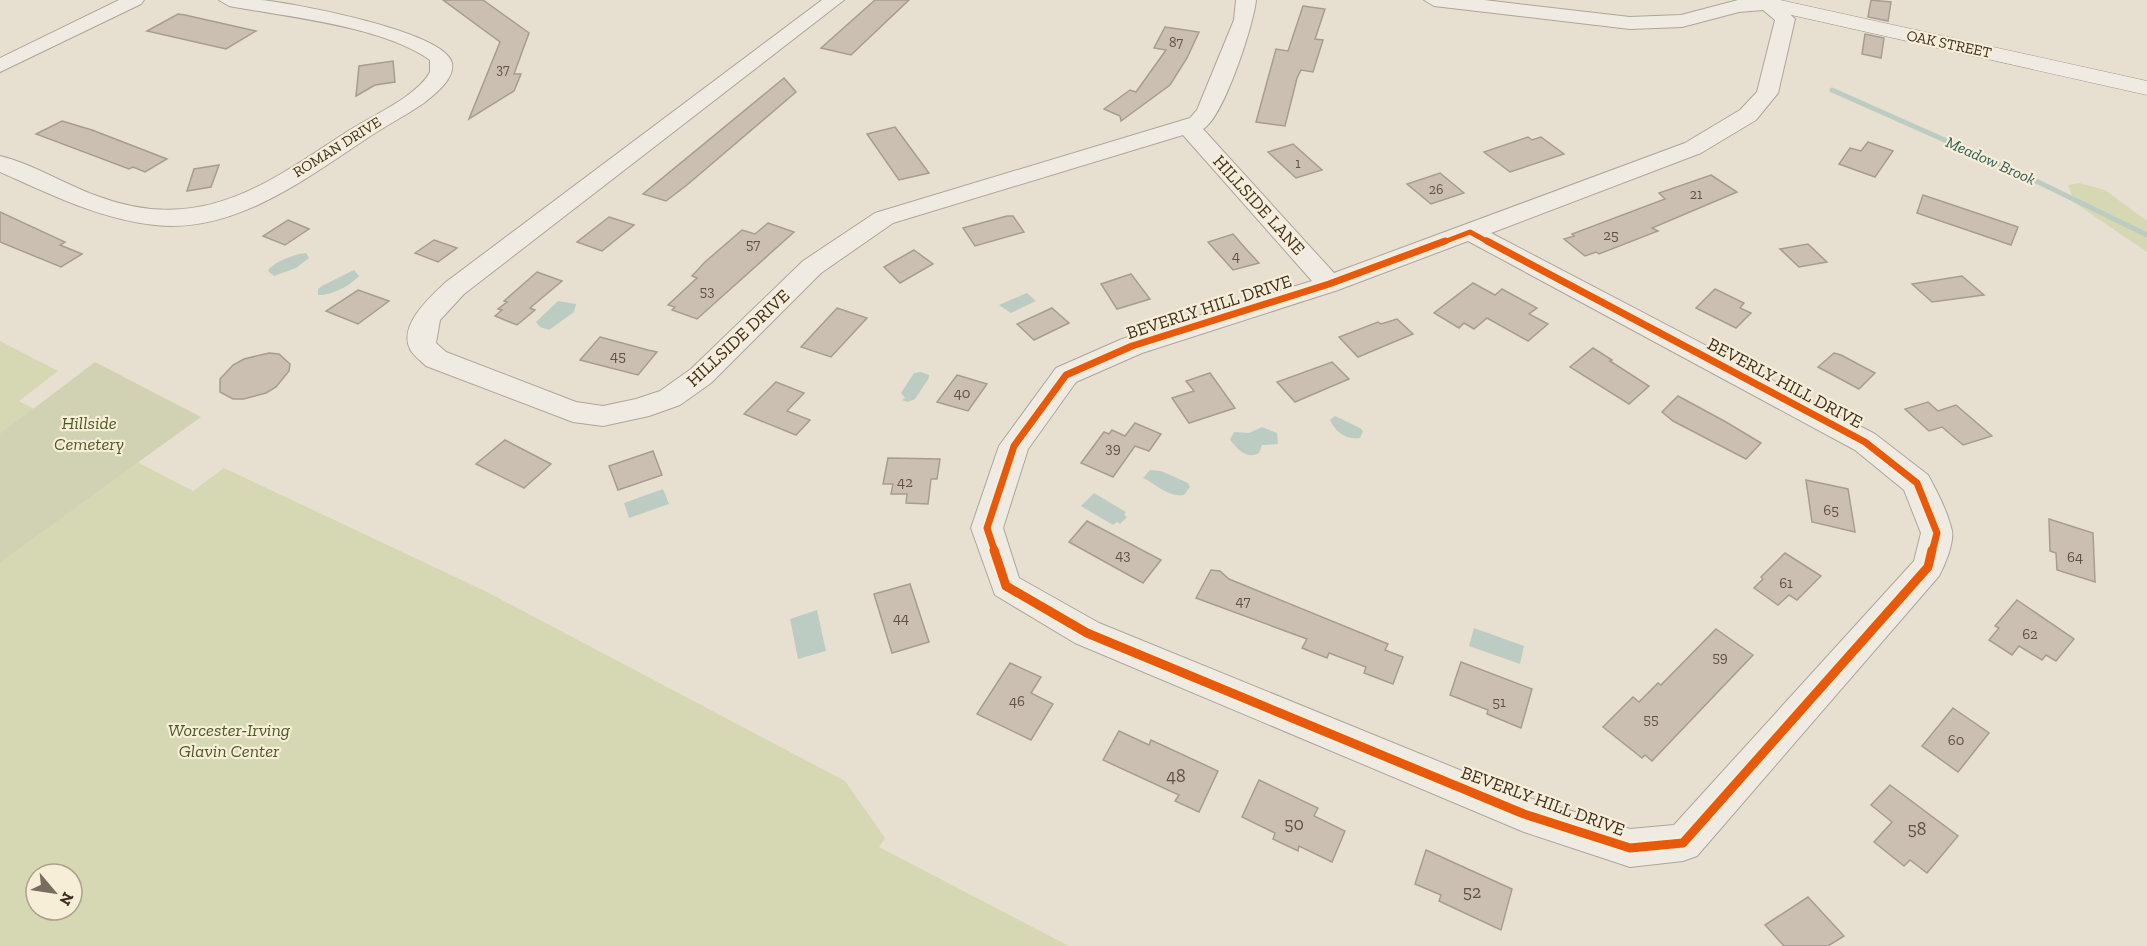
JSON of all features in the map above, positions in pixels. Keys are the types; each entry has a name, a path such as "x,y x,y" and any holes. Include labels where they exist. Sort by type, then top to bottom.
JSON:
{"street":[{"path":"0,66 134,0"},
{"name":"ROMAN DRIVE","path":"0,163 105,207 134,215 156,218 196,216 238,204 284,181 418,95 441,72 441,63 436,55 408,39 229,0"},
{"name":"HILLSIDE DRIVE","path":"834,0 454,288 431,313 421,330 422,346 436,359 523,395 573,412 603,416 639,409 670,398 700,376 812,267 884,218 1198,123 1208,112 1244,20 1246,0"},
{"path":"1434,0 1630,23 1682,21 1759,2"},
{"name":"OAK STREET","path":"1759,2 2147,88"},
{"name":"BEVERLY HILL DRIVE","path":"1470,231 1865,442 1917,483 1937,533 1928,567 1683,843 1630,848 1524,814 1087,633 1006,586 987,528 1014,446 1066,375 1132,346 1329,284 1470,231 1693,148 1748,115 1767,93 1785,19 1759,2"},
{"name":"HILLSIDE LANE","path":"1188,126 1329,284"}],"green space":[{"path":"2079,183 2105,190 2147,221 2147,252 2075,203 2068,185"},
{"name":"Worcester-Irving Glavin Center","path":"0,341 58,371 19,401 193,491 224,468 487,592 845,781 885,838 879,847 1069,946 0,946"},
{"name":"Hillside Cemetery","path":"95,362 201,417 0,562 0,434"}],"shaded area":[{"path":"306,253 309,258 296,268 274,276 268,271 285,259"},
{"path":"354,270 359,276 340,290 318,295 318,289 322,286"},
{"path":"1027,293 1036,301 1011,313 999,305"},
{"path":"558,301 576,304 574,312 549,330 540,327 536,322"},
{"path":"921,372 929,375 929,378 915,399 908,402 902,400 905,398 901,393 914,373"},
{"path":"1335,416 1360,428 1363,431 1360,438 1349,438 1337,431 1330,420"},
{"path":"1262,427 1277,433 1278,444 1262,445 1259,453 1250,455 1236,447 1230,440 1234,432 1249,433"},
{"path":"1150,470 1161,471 1188,483 1190,487 1184,495 1167,492 1143,478"},
{"path":"663,489 669,504 629,518 624,503"},
{"path":"1094,493 1126,512 1124,515 1127,517 1120,524 1117,522 1113,525 1081,506"},
{"path":"817,610 826,651 798,659 790,619"},
{"path":"1474,628 1524,646 1520,664 1469,646"}],"building":[{"path":"443,0 483,0 529,33 514,74 521,74 514,91 469,119 500,42"},
{"path":"875,0 909,0 851,55 821,48"},
{"path":"1871,0 1891,2 1888,21 1868,17"},
{"path":"1303,6 1325,9 1315,39 1323,40 1313,72 1301,70 1285,126 1256,122 1276,49 1288,51"},
{"path":"178,14 256,31 226,49 147,31"},
{"path":"1165,27 1199,32 1187,58 1170,85 1121,121 1120,116 1104,109 1130,90 1136,92 1166,50 1154,48"},
{"path":"1865,34 1884,38 1881,58 1862,54"},
{"path":"393,61 395,82 375,85 356,96 359,66"},
{"path":"784,78 796,92 687,185 666,201 643,194"},
{"path":"62,121 167,159 145,172 133,167 129,169 36,134"},
{"path":"895,127 929,173 899,180 867,134"},
{"path":"1528,137 1532,140 1541,137 1564,154 1510,172 1484,152"},
{"path":"1868,142 1893,151 1875,177 1839,164 1850,148 1861,151"},
{"path":"1293,144 1322,170 1296,178 1268,152"},
{"path":"219,165 211,187 187,191 194,169"},
{"path":"1440,173 1464,193 1431,204 1407,184"},
{"path":"1711,175 1737,192 1652,228 1658,231 1599,254 1596,252 1585,256 1564,239 1665,199 1659,193"},
{"path":"1923,195 2018,227 2011,245 1917,213"},
{"path":"0,212 65,242 60,245 82,254 61,267 0,242"},
{"path":"1013,216 1024,232 975,246 963,228"},
{"path":"609,217 634,225 602,251 577,242"},
{"path":"288,220 309,229 285,245 263,236"},
{"path":"768,223 794,232 697,319 672,310 675,307 668,305 697,278 692,276 705,262 742,230 755,234"},
{"path":"1233,234 1259,263 1233,270 1208,242"},
{"path":"434,240 457,248 438,262 415,253"},
{"path":"1808,244 1827,262 1799,267 1780,249"},
{"path":"914,250 933,264 900,283 884,267"},
{"path":"537,272 562,281 530,308 535,310 517,325 495,316 502,310 498,309 507,302 504,301"},
{"path":"1131,274 1150,299 1117,309 1101,284"},
{"path":"1962,276 1984,295 1932,302 1912,284"},
{"path":"1473,283 1495,295 1502,289 1537,308 1529,314 1548,324 1528,341 1487,318 1474,329 1464,323 1459,328 1434,313"},
{"path":"1715,289 1744,303 1740,308 1751,313 1736,328 1696,308"},
{"path":"358,290 389,301 358,324 326,311"},
{"path":"837,308 867,318 831,357 801,347"},
{"path":"1052,308 1069,323 1034,340 1017,324"},
{"path":"1397,319 1413,334 1358,357 1339,337 1378,322 1381,324"},
{"path":"600,337 657,352 638,375 580,360"},
{"path":"1593,348 1649,386 1629,404 1570,367"},
{"path":"269,353 279,354 290,364 289,371 276,387 266,393 244,399 233,399 220,392 220,379 233,365 244,359"},
{"path":"1834,353 1875,373 1859,389 1818,367"},
{"path":"1332,362 1349,379 1295,402 1277,382"},
{"path":"1210,373 1235,408 1189,423 1172,398 1194,391 1186,381"},
{"path":"957,375 987,384 968,411 937,402"},
{"path":"776,382 804,393 787,411 810,420 796,435 744,414"},
{"path":"1678,396 1761,443 1746,459 1673,421 1662,412"},
{"path":"1928,402 1938,411 1956,405 1992,436 1963,445 1942,427 1929,431 1905,409"},
{"path":"1135,423 1161,434 1149,451 1135,446 1113,477 1081,463 1104,432 1109,434 1112,430 1125,436"},
{"path":"505,440 551,464 524,488 476,464"},
{"path":"653,451 662,475 618,490 609,466"},
{"path":"888,458 940,459 937,479 931,479 928,504 906,503 907,494 891,494 893,484 883,484"},
{"path":"1806,480 1848,489 1855,532 1812,522"},
{"path":"2049,519 2093,533 2095,582 2057,570 2056,553 2050,551"},
{"path":"1087,521 1161,560 1143,583 1069,542"},
{"path":"1785,553 1821,576 1797,600 1789,595 1778,605 1754,588 1763,579 1761,577"},
{"path":"1211,570 1220,571 1229,579 1388,644 1385,650 1403,657 1393,684 1364,673 1366,667 1329,653 1327,658 1302,648 1307,639 1196,598"},
{"path":"910,584 929,642 892,653 874,594"},
{"path":"2017,600 2074,639 2056,661 2046,655 2042,660 2019,646 2012,655 1989,640 1999,628 1995,626"},
{"path":"1716,629 1753,655 1652,761 1645,755 1642,758 1603,727 1633,697 1639,702 1658,683 1661,685"},
{"path":"1461,662 1532,689 1521,728 1487,714 1488,710 1450,695"},
{"path":"1010,663 1041,677 1031,693 1053,704 1031,740 977,714"},
{"path":"1953,708 1989,733 1958,772 1922,746"},
{"path":"1119,731 1149,745 1151,740 1218,771 1199,812 1175,801 1179,795 1103,760"},
{"path":"1259,780 1318,808 1314,816 1345,831 1332,862 1299,846 1298,851 1273,839 1275,833 1242,817"},
{"path":"1890,785 1958,836 1927,873 1910,860 1904,866 1874,842 1892,822 1871,805"},
{"path":"1426,850 1512,889 1501,930 1439,901 1441,895 1415,884"},
{"path":"1808,897 1844,936 1828,946 1784,946 1765,925"}],"waterway":[{"name":"Meadow Brook","path":"1832,90 2030,178 2147,235"}],"cycle path":[{"path":"1470,232 1865,442 1917,483 1937,533 1928,567 1683,843 1630,848 1524,814 1087,633 1006,586 987,528 1014,446 1066,375 1132,346 1329,284 1470,232"}]}
